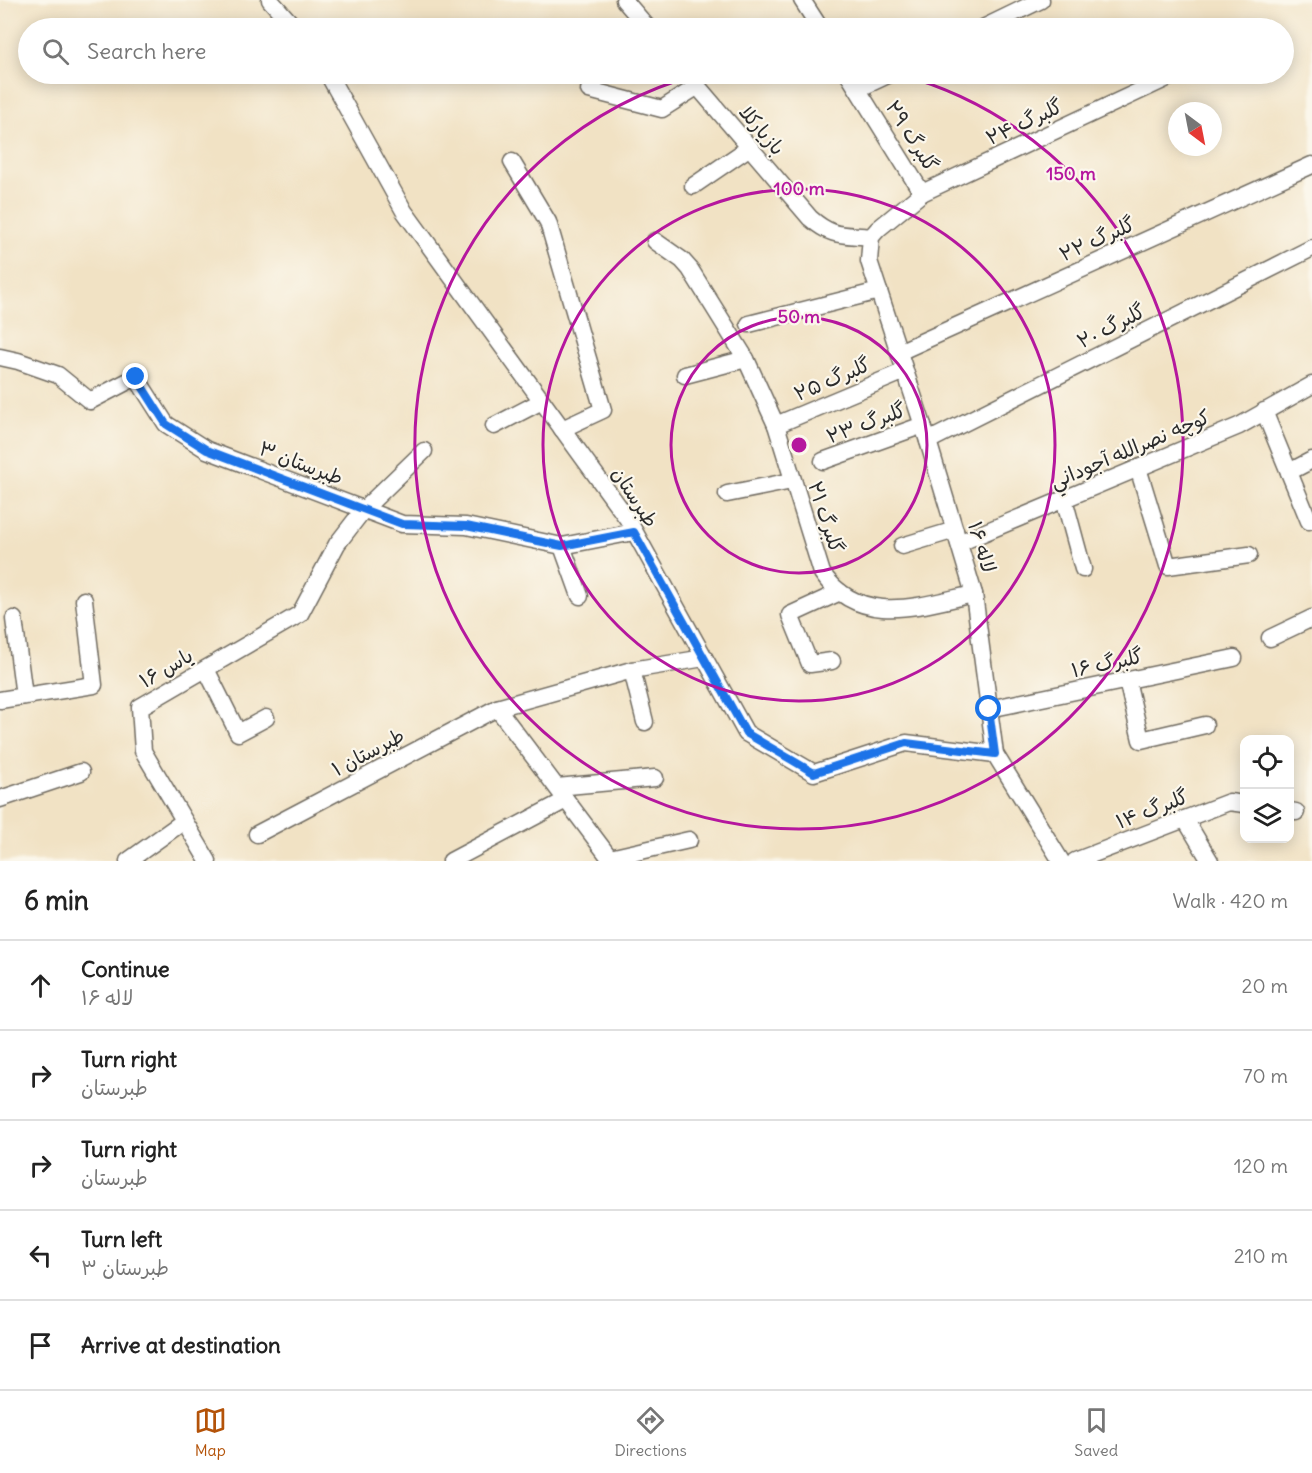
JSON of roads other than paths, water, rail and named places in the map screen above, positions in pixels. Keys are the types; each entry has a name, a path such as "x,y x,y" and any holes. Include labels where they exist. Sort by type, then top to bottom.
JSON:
{"street":[{"path":"270,0 286,18"},
{"path":"624,0 639,18"},
{"path":"802,0 814,18"},
{"path":"1004,18 1041,0"},
{"name":"طبرستان","path":"334,84 404,211 627,518 746,733 814,773 906,743 995,754"},
{"path":"589,90 662,109 688,84"},
{"name":"بازیارکلا","path":"695,84 810,218 825,230 841,235 871,237"},
{"name":"گلبرگ ۲۹","path":"855,84 922,193 871,237"},
{"path":"858,89 869,84"},
{"name":"گلبرگ ۲۴","path":"922,193 1155,84"},
{"path":"693,186 750,147"},
{"path":"512,162 548,222 603,410 562,429"},
{"name":"گلبرگ ۲۲","path":"899,352 1312,165"},
{"name":"لاله ۱۶","path":"871,237 868,250 869,261 923,425 974,594 995,754 1061,861"},
{"name":"گلبرگ ۲۱","path":"655,241 690,268 746,359 776,425 822,573 830,584 840,592 864,604 889,610 974,594"},
{"name":"گلبرگ ۲۰","path":"928,441 1312,248"},
{"path":"749,324 879,291"},
{"name":"طبرستان ۳","path":"0,357 58,375 90,401 136,377 166,424 207,450 402,524 466,526 562,546 634,532"},
{"path":"685,375 746,359"},
{"name":"گلبرگ ۲۵","path":"776,425 905,371"},
{"name":"كوچه نصرالله آجوداني","path":"902,546 957,536 1064,499 1239,426 1312,385"},
{"path":"494,426 542,401"},
{"path":"1264,411 1309,520 1312,519"},
{"name":"گلبرگ ۲۳","path":"823,461 923,425"},
{"path":"364,509 424,451"},
{"path":"1289,472 1312,460"},
{"path":"1138,468 1168,566 1249,555"},
{"path":"727,494 792,481"},
{"path":"1064,499 1083,569"},
{"name":"یاس ۱۶","path":"208,861 143,751 140,707 300,614 338,544 364,509"},
{"path":"562,546 580,596"},
{"path":"832,661 810,664 790,615 840,592"},
{"path":"0,700 94,685 84,600"},
{"path":"1270,638 1312,618"},
{"path":"14,619 24,696"},
{"name":"طبرستان ۱","path":"257,834 497,708 632,669 704,658"},
{"name":"گلبرگ ۱۶","path":"989,709 1234,658"},
{"path":"206,669 238,733 266,718"},
{"path":"632,669 645,722"},
{"path":"1127,680 1141,740 1205,725"},
{"path":"497,708 611,860 689,840"},
{"path":"0,799 81,772"},
{"path":"451,861 562,794 655,778"},
{"name":"گلبرگ ۱۴","path":"1075,861 1229,802 1240,803"},
{"path":"1185,819 1210,861"},
{"path":"128,861 184,821"}]}
